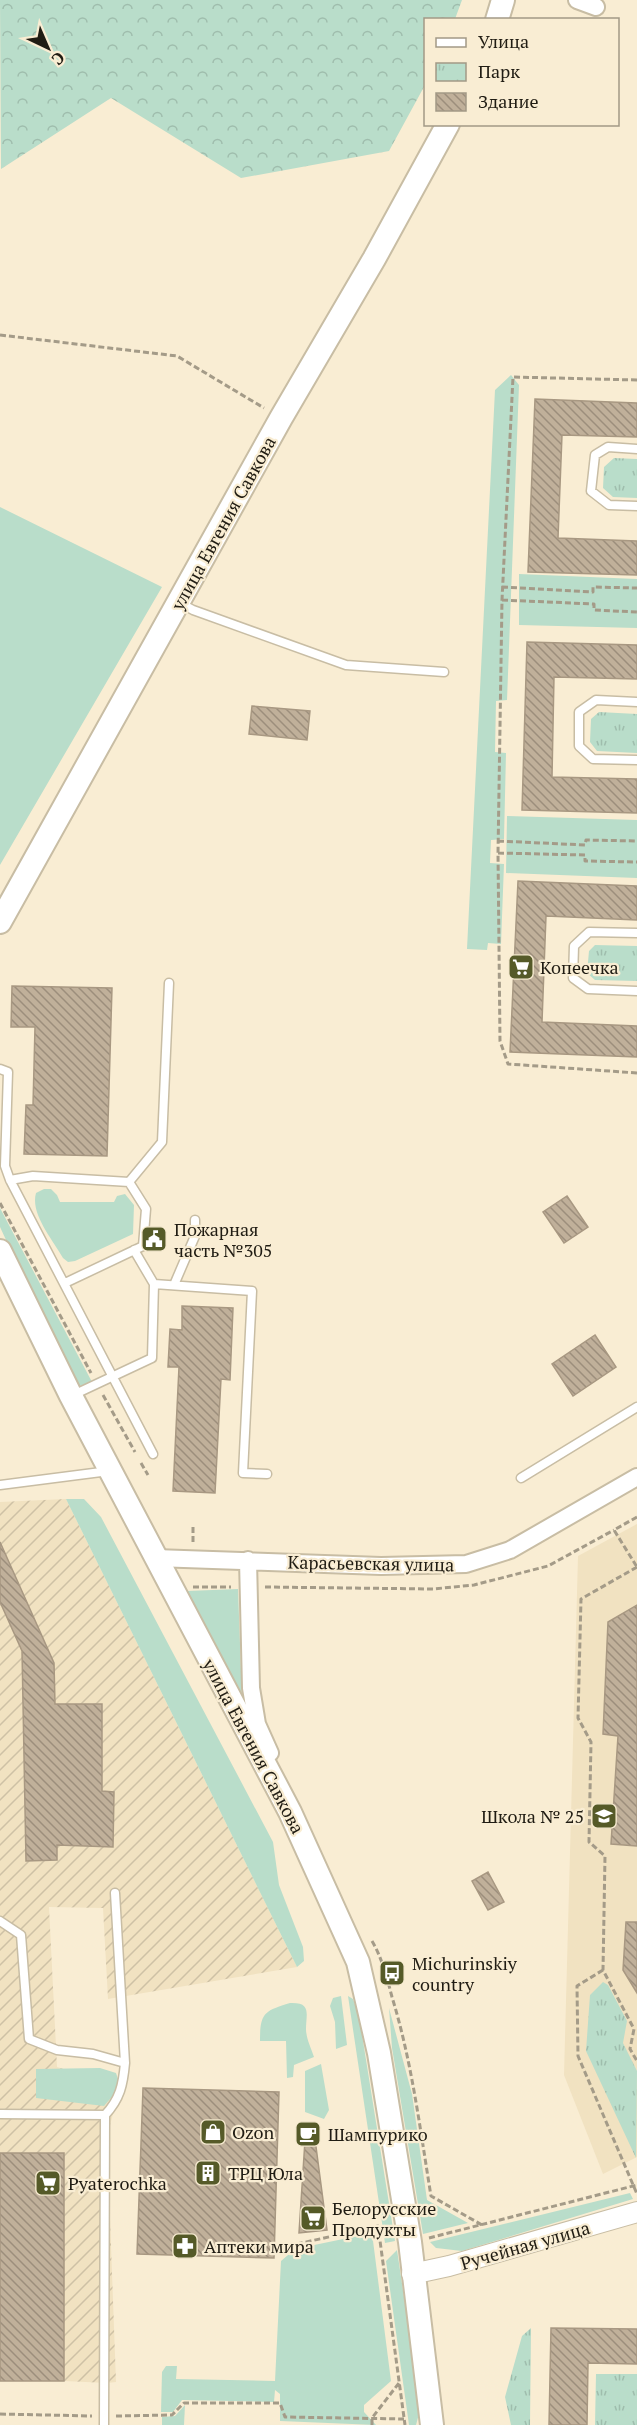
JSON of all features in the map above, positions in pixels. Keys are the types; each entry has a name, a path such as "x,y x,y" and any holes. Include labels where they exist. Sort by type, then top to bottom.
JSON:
{"main road":[{"path":"498,18 502,0"},
{"name":"улица Евгения Савкова","path":"0,922 447,126"},
{"name":"улица Евгения Савкова","path":"0,1251 71,1396 290,1812 349,1940 362,1978 380,2053 410,2242 412,2274 432,2425"}],"street":[{"path":"577,0 596,7"},
{"name":"Карасьевская улица","path":"155,1558 381,1566 466,1564 510,1550 637,1477"},
{"path":"248,1560 250,1688 257,1724 290,1796 290,1812"},
{"name":"Ручейная улица","path":"412,2274 449,2266 637,2212"}],"lane":[{"path":"637,448 608,447 595,455 591,491 609,505 637,506"},
{"path":"178,602 193,610 346,665 444,672"},
{"path":"637,702 596,700 579,712 579,746 593,759 637,760"},
{"path":"637,933 589,932 574,946 573,978 588,989 637,991"},
{"path":"129,1182 162,1142 169,983"},
{"path":"0,1068 8,1072 5,1166 10,1180 153,1454"},
{"path":"10,1180 33,1176 129,1182"},
{"path":"65,1283 143,1246 146,1209 129,1182"},
{"path":"174,1285 195,1236 195,1220"},
{"path":"71,1396 152,1358 154,1284 134,1250"},
{"path":"154,1284 252,1291 243,1473 267,1474"},
{"path":"520,1478 637,1407"},
{"path":"0,1485 110,1471"},
{"path":"104,2421 105,2115 116,2103 123,2087 125,2063 115,1893"},
{"path":"0,1921 21,1935 28,2039 57,2050 93,2054 125,2063"},
{"path":"0,2115 105,2115"}],"path":[{"path":"0,335 177,356 281,418"},
{"path":"637,380 513,377 502,587 498,841 500,1041 508,1064 637,1073"},
{"path":"502,587 593,592 593,587 637,588"},
{"path":"502,600 594,604 594,610 637,612"},
{"path":"498,841 585,845 585,840 637,841"},
{"path":"498,853 585,855 585,861 637,862"},
{"path":"0,1203 148,1475"},
{"path":"637,1517 614,1530 637,1567 581,1599 578,1718 591,1742 589,1842 605,1856 603,1970 634,2028 630,2049 637,2061"},
{"path":"603,1970 577,1986 578,2056 637,2194"},
{"path":"410,2242 635,2185"},
{"path":"288,2246 378,2226 405,2425"},
{"path":"372,2425 372,2418 399,2383"},
{"path":"0,2414 104,2421 172,2415 184,2403 280,2403 285,2417 404,2419"}],"shaded area":[{"path":"66,1499 297,1967 108,1999 103,1908 49,1907 57,2067 93,2078 116,2103 107,2136 116,2382 107,2383 0,2381 0,1502"},
{"name":"Школа № 25","path":"637,1524 637,2157 603,2174 564,2075 578,1556"}],"green space":[{"path":"0,0 462,0 455,18 424,18 424,87 389,151 241,178 111,98 1,169"},
{"path":"511,375 519,385 507,700 496,701 495,752 506,753 504,839 491,840 490,863 504,864 501,944 488,943 487,950 467,949 495,390"},
{"path":"614,458 637,459 637,498 613,497 603,488 604,467"},
{"path":"0,507 162,587 0,865"},
{"path":"519,574 637,579 637,628 519,625"},
{"path":"599,712 637,714 637,753 597,751 590,742 591,719"},
{"path":"507,816 637,820 637,878 506,873"},
{"path":"595,945 637,946 637,981 595,980 587,973 589,951"},
{"path":"44,1189 51,1189 60,1202 114,1202 117,1196 125,1194 134,1205 133,1234 75,1261 68,1262 48,1235 36,1209 36,1193"},
{"path":"0,1208 92,1382 79,1386 72,1382 0,1227"},
{"path":"66,1499 84,1499 101,1517 273,1842 279,1885 303,1947 304,1961 297,1967"},
{"path":"238,1589 242,1699 187,1591"},
{"path":"603,1982 608,1985 627,2021 623,2043 637,2071 636,2158 586,2051 590,1995"},
{"path":"341,1996 347,2045 336,2049 335,2022 330,2006 333,1998"},
{"path":"348,1996 353,1999 359,2016 395,2241 385,2243"},
{"path":"290,2003 297,2003 305,2007 306,2032 314,2057 294,2065 293,2077 287,2078 286,2041 260,2041 260,2032 263,2019 269,2011"},
{"path":"389,2008 412,2094 427,2200 468,2223 423,2234 392,2048"},
{"path":"321,2064 329,2110 324,2119 305,2112 305,2071"},
{"path":"100,2068 116,2073 119,2082 116,2092 104,2106 36,2098 36,2069"},
{"path":"630,2193 633,2199 462,2251 436,2248 430,2242"},
{"path":"372,2233 391,2381 364,2405 364,2412 376,2425 280,2421 280,2394 275,2390 274,2402 182,2400 173,2412 161,2412 162,2372 166,2366 177,2366 176,2379 275,2381 281,2261 295,2249"},
{"path":"397,2250 419,2398 420,2410 416,2425 409,2425 386,2261"},
{"path":"531,2328 530,2425 511,2425 505,2397 522,2336"},
{"path":"596,2374 637,2374 637,2425 595,2425"},
{"path":"185,2405 184,2425 162,2425 162,2417 175,2416"}],"building":[{"path":"535,399 637,403 637,437 562,435 558,538 637,541 637,575 528,572"},
{"path":"527,642 637,645 637,679 554,677 552,777 637,779 637,813 522,810"},
{"path":"252,706 310,711 307,740 249,734"},
{"path":"518,881 637,886 637,920 546,916 542,1022 637,1026 637,1057 510,1052"},
{"path":"12,986 112,988 107,1156 24,1154 26,1105 33,1105 35,1027 11,1027"},
{"path":"567,1196 588,1227 564,1243 543,1212"},
{"path":"182,1306 233,1308 230,1380 221,1379 215,1493 173,1491 179,1367 168,1367 170,1329 182,1330"},
{"path":"595,1335 616,1367 573,1396 552,1364"},
{"path":"0,1542 54,1663 55,1704 102,1704 102,1791 114,1792 113,1847 57,1845 57,1860 26,1861 22,1651 0,1602"},
{"path":"637,1605 637,1846 611,1844 618,1736 603,1734 608,1622"},
{"path":"488,1872 504,1902 488,1910 472,1881"},
{"path":"626,1922 637,1922 637,1993 623,1970"},
{"name":"ТРЦ Юла","path":"143,2088 279,2092 274,2258 137,2254"},
{"path":"313,2124 327,2230 299,2233 306,2125"},
{"path":"0,2153 64,2153 64,2381 0,2381"},
{"path":"551,2328 637,2329 637,2364 588,2363 587,2425 549,2425"}],"place":[{"name":"Копеечка","path":"521,967"},
{"name":"Пожарная часть №305","path":"154,1239"},
{"name":"Школа № 25","path":"604,1816"},
{"name":"Michurinskiy country","path":"392,1973"},
{"name":"Ozon","path":"213,2132"},
{"name":"Шампурико","path":"308,2134"},
{"name":"ТРЦ Юла","path":"208,2173"},
{"name":"Pyaterochka","path":"48,2183"},
{"name":"Белорусские Продукты","path":"313,2218"},
{"name":"Аптеки мира","path":"185,2246"}]}
